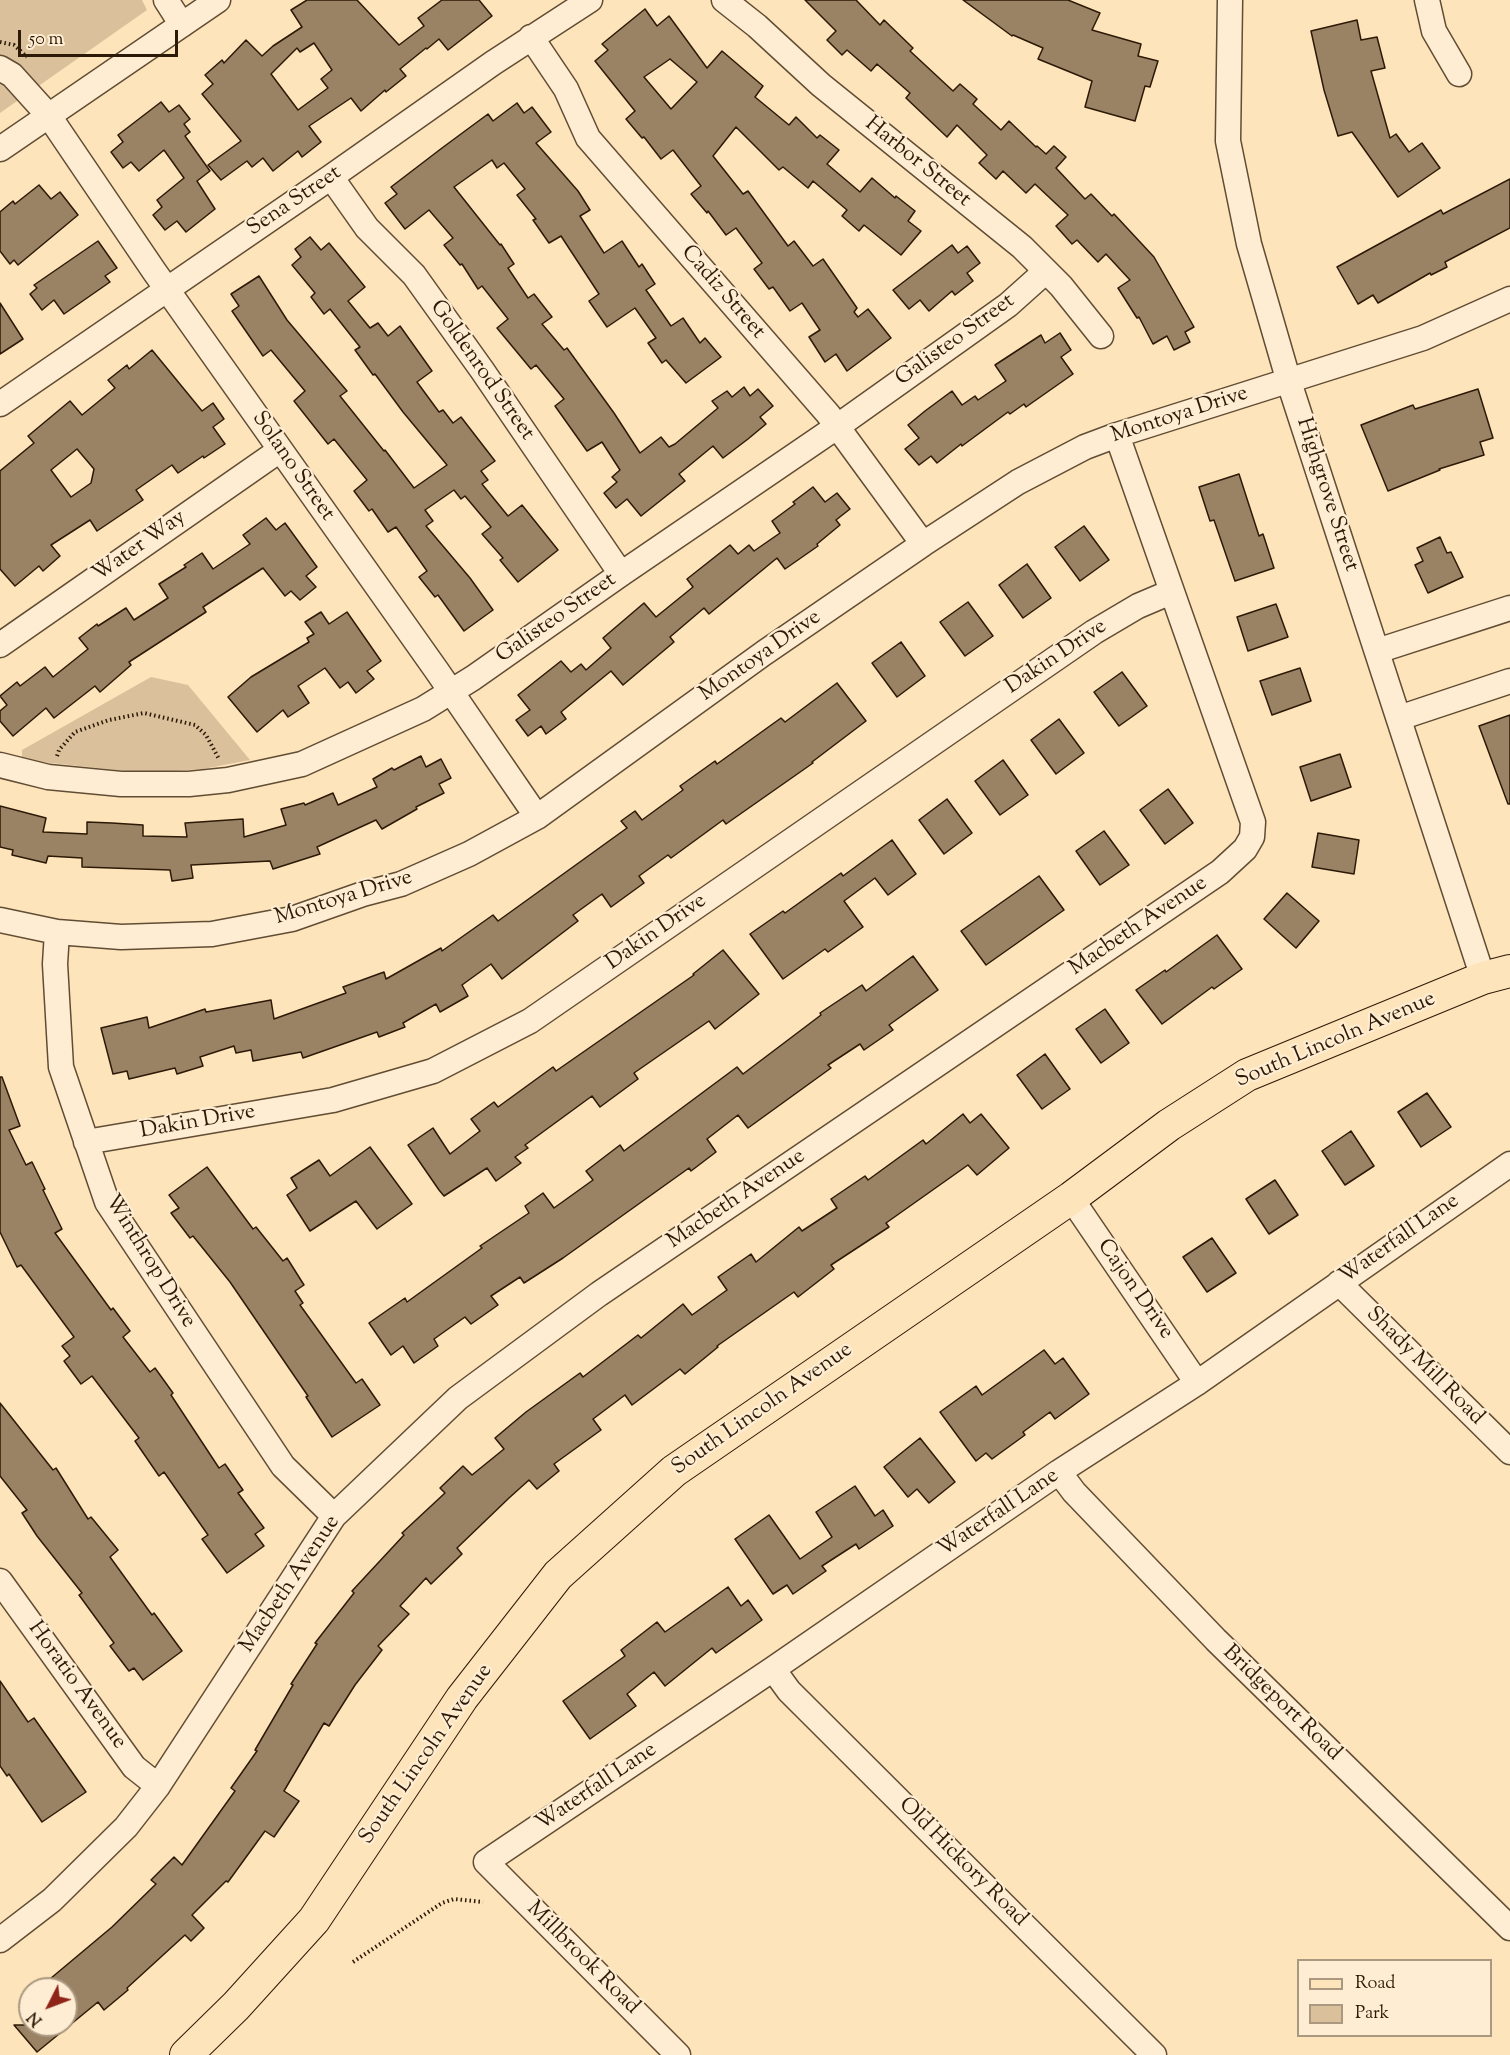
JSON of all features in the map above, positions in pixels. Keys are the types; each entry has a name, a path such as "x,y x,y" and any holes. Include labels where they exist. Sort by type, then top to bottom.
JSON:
{"main road":[{"name":"South Lincoln Avenue","path":"186,2055 236,2006 314,1920 462,1698 558,1575 674,1471 1071,1198 1168,1125 1247,1075 1496,974"}],"street":[{"path":"166,0 182,25"},
{"path":"0,149 218,0"},
{"name":"Sena Street","path":"0,404 531,37 590,0"},
{"name":"Harbor Street","path":"724,0 757,26 821,85 1022,247 1061,286 1101,336"},
{"name":"Highgrove Street","path":"1230,0 1228,141 1249,244 1289,382 1399,718 1496,974"},
{"path":"1427,0 1434,31 1459,74"},
{"name":"Cadiz Street","path":"531,37 566,90 588,138 838,426 923,544"},
{"name":"Solano Street","path":"0,68 12,75 49,116 167,290 537,816"},
{"name":"Goldenrod Street","path":"331,177 368,228 414,275 621,574"},
{"name":"Galisteo Street","path":"0,765 48,777 121,784 189,784 228,780 302,764 423,709 452,693 838,426 1008,305 1046,272"},
{"name":"Montoya Drive","path":"0,920 57,932 121,937 212,934 292,919 363,894 401,884 469,854 537,816 764,653 923,544 1018,483 1085,447 1423,338 1510,299"},
{"name":"Macbeth Avenue","path":"0,1940 52,1900 126,1827 158,1786 334,1516 458,1398 599,1294 1210,878 1235,860 1245,849 1252,837 1253,822 1117,435"},
{"name":"Water Way","path":"0,645 280,450"},
{"name":"Dakin Drive","path":"86,1142 333,1100 433,1071 530,1020 1094,632 1138,606 1171,592"},
{"path":"1377,651 1510,608"},
{"path":"1399,718 1510,681"},
{"name":"Winthrop Drive","path":"57,932 55,963 61,1067 107,1202 283,1466 334,1516"},
{"name":"Waterfall Lane","path":"486,1862 773,1670 1059,1472 1197,1383 1510,1164"},
{"name":"Cajon Drive","path":"1071,1198 1197,1383"},
{"name":"Shady Mill Road","path":"1338,1283 1510,1452"},
{"name":"Bridgeport Road","path":"1059,1472 1074,1492 1216,1640 1510,1928"},
{"name":"Horatio Avenue","path":"0,1581 134,1767 158,1786"},
{"name":"Old Hickory Road","path":"773,1670 789,1691 1154,2055"},
{"name":"Millbrook Road","path":"486,1862 678,2055"}],"path":[{"path":"55,759 59,750 75,732 109,720 144,713 195,725 206,735 220,762"},
{"path":"353,1962 442,1903 454,1899 483,1902"}],"green space":[{"path":"0,0 142,0 147,10 0,113"},
{"path":"151,677 188,685 250,760 203,769 146,773 22,760 22,750"}],"building":[{"path":"307,0 357,0 399,45 424,26 418,18 442,0 479,0 492,16 448,50 439,39 426,48 400,69 406,76 386,92 385,90 361,111 351,98 309,126 321,142 302,157 298,151 273,171 263,158 252,167 247,161 221,180 208,165 241,141 202,94 213,84 205,75 222,60 224,63 246,40 262,56 302,27 291,10","holes":["314,43 332,70 321,79 328,88 298,110 271,74 297,48 300,52"]},
{"path":"805,0 856,0 880,25 884,20 913,48 910,51 953,91 960,84 977,99 973,104 1001,130 1009,121 1046,154 1054,146 1066,157 1056,168 1085,199 1091,194 1112,216 1114,214 1154,257 1194,327 1185,332 1190,342 1174,350 1167,336 1153,344 1139,317 1137,318 1118,288 1130,280 1106,254 1098,262 1077,240 1072,244 1056,226 1068,215 1035,184 1026,193 1003,171 996,179 979,163 987,155 957,125 947,137 906,98 910,93 877,64 871,71 847,50 842,55 827,40 836,31"},
{"path":"963,0 1068,0 1100,13 1092,30 1141,44 1138,56 1158,61 1150,87 1145,86 1135,121 1085,107 1092,81 1038,59 1043,48 1012,36"},
{"path":"645,9 657,26 669,16 707,68 722,51 763,86 755,97 789,125 796,117 817,138 820,135 839,150 827,164 860,192 872,178 895,198 896,196 915,211 908,221 921,231 901,255 864,225 859,231 842,216 847,210 813,181 808,188 783,167 779,170 736,127 713,156 743,194 748,191 788,246 794,241 813,266 823,259 857,308 854,312 858,317 868,309 891,338 847,371 836,354 825,362 809,337 820,330 802,303 790,311 773,287 769,289 754,269 762,263 736,228 726,235 708,211 707,213 691,194 701,186 673,150 661,159 626,119 635,111 595,61 608,50 602,44","holes":["670,59 697,82 671,109 644,77"]},
{"path":"1357,20 1361,40 1377,37 1385,68 1371,71 1390,138 1396,134 1409,152 1422,143 1440,168 1398,197 1352,132 1338,136 1324,90 1311,31"},
{"path":"161,102 169,112 179,105 190,119 184,124 190,132 185,136 210,171 197,181 215,209 186,232 177,221 165,230 153,215 162,207 157,200 184,178 164,150 139,171 131,162 123,168 111,152 123,142 118,135"},
{"path":"517,103 524,113 532,107 551,132 536,143 578,191 590,210 580,216 604,253 622,241 639,267 642,264 655,284 646,290 671,326 683,318 700,343 705,338 721,357 686,383 666,360 662,363 648,343 656,338 635,308 607,327 589,301 599,294 561,236 549,243 533,220 536,219 517,195 525,189 504,163 497,168 492,160 454,187 501,244 514,264 508,268 528,298 534,294 552,317 542,324 564,350 567,348 640,453 661,437 669,447 675,444 718,408 712,401 727,391 732,397 744,387 750,396 758,389 773,406 760,417 766,424 748,439 723,458 713,446 679,474 685,481 641,516 627,499 616,508 604,493 617,482 612,477 620,470 602,442 587,451 555,406 564,399 536,365 531,369 497,328 508,319 482,286 478,289 462,264 460,265 444,245 453,238 429,210 405,229 385,203 397,194 391,187 442,148 488,114 493,121"},
{"path":"1510,179 1510,228 1445,262 1447,267 1431,275 1430,273 1378,303 1373,295 1358,304 1337,267 1441,210 1443,214"},
{"path":"39,185 51,199 60,192 78,215 18,265 14,260 10,264 0,251 0,212 13,201 15,204"},
{"path":"310,237 321,250 329,243 365,287 348,301 370,328 378,323 388,336 400,326 432,371 417,382 439,412 443,410 453,423 461,417 495,461 481,471 488,480 482,484 508,516 522,505 558,550 518,582 500,560 503,558 482,534 491,527 465,496 461,499 454,490 425,510 433,521 426,526 470,578 493,610 464,631 438,595 435,597 419,577 427,571 396,527 388,532 372,509 369,511 354,491 367,480 334,439 328,444 294,401 305,391 271,350 263,356 232,311 239,306 231,294 259,276 287,320 347,391 340,396 414,488 447,465 375,374 373,375 355,350 360,347 330,309 324,314 311,297 315,293 292,265 301,257 295,249"},
{"path":"98,241 117,268 105,276 110,282 64,314 54,300 42,310 30,294 37,288 34,285"},
{"path":"952,245 958,253 967,246 980,263 967,273 973,281 955,295 952,291 929,311 920,300 909,309 893,290"},
{"path":"0,303 23,339 0,354"},
{"path":"1060,333 1071,350 1061,357 1073,374 1026,407 1024,404 1010,414 1008,412 937,463 931,456 919,465 905,449 919,438 908,425 925,411 952,391 962,405 975,396 978,400 1006,381 995,365 1041,335 1045,343"},
{"path":"152,350 202,411 213,403 224,419 213,427 225,444 178,473 172,465 136,490 143,500 97,531 90,520 51,545 60,556 43,571 39,566 15,586 0,569 0,471 34,443 28,436 70,401 82,415 115,388 108,380 127,365 129,369","holes":["77,449 94,469 91,483 71,497 51,470"]},
{"path":"1478,389 1493,438 1480,442 1484,455 1439,469 1388,491 1361,425 1413,405 1415,409"},
{"path":"1239,474 1259,536 1263,534 1274,568 1235,581 1214,520 1210,521 1199,487"},
{"path":"813,487 825,502 837,493 850,509 836,520 840,525 817,544 818,546 785,569 777,558 709,614 704,608 670,637 674,642 623,685 611,671 561,712 566,719 546,734 541,726 528,736 516,720 530,710 518,695 561,661 571,672 581,664 586,670 611,648 603,638 644,603 656,617 693,587 687,579 730,545 738,554 749,545 754,551 780,533 772,521"},
{"path":"266,518 276,530 285,523 317,567 306,576 316,587 300,600 291,591 285,596 263,568 203,607 206,612 129,662 131,665 100,692 95,686 54,718 46,708 13,736 0,721 0,711 7,705 0,696 17,682 20,686 45,667 53,677 88,649 79,638 97,624 98,626 126,608 134,620 168,598 159,584 186,567 184,565 202,553 213,569 250,544 243,535"},
{"path":"1084,526 1109,560 1080,581 1055,547"},
{"path":"1440,537 1447,553 1451,552 1463,577 1428,593 1415,565 1423,561 1417,548"},
{"path":"1027,564 1051,598 1023,618 999,585"},
{"path":"968,602 993,636 965,656 940,622"},
{"path":"1276,604 1288,637 1248,651 1237,617"},
{"path":"321,612 329,624 347,612 381,661 367,671 374,679 356,693 348,682 340,688 325,668 298,686 309,703 288,717 283,710 257,732 228,697 251,677 309,642 307,638 314,634 305,622"},
{"path":"901,642 925,676 897,697 872,663"},
{"path":"1300,668 1311,701 1272,715 1260,681"},
{"path":"1122,672 1147,706 1119,726 1094,692"},
{"path":"837,683 866,721 813,763 726,824 723,820 671,858 668,855 639,876 644,883 611,907 602,894 573,915 578,921 502,979 491,964 462,985 468,996 440,1012 436,1004 403,1023 405,1027 379,1037 377,1032 303,1058 301,1052 253,1061 251,1050 236,1053 234,1046 200,1057 203,1066 177,1074 175,1068 129,1079 127,1071 113,1074 101,1028 147,1017 149,1028 205,1009 206,1012 271,1000 274,1019 346,993 343,987 384,972 386,979 441,948 442,951 493,915 498,921 627,828 621,821 635,811 642,820 683,790 680,786 715,761 717,764 781,718 785,722"},
{"path":"1510,715 1510,804 1508,804 1479,726"},
{"path":"1059,719 1084,753 1056,774 1031,740"},
{"path":"1340,754 1351,787 1311,801 1300,767"},
{"path":"421,756 426,767 441,759 451,778 439,784 444,793 416,807 417,809 382,829 376,820 317,847 320,854 273,869 270,861 191,865 193,878 172,881 170,870 82,867 82,858 48,856 46,863 12,855 13,850 0,847 0,806 46,818 43,832 87,834 87,822 143,825 143,836 187,837 185,823 243,819 244,837 286,825 281,809 304,803 305,805 333,793 338,805 377,787 373,779"},
{"path":"1003,760 1028,795 1000,815 975,781"},
{"path":"1168,789 1193,823 1165,844 1140,810"},
{"path":"947,799 972,833 944,854 919,820"},
{"path":"1104,831 1129,865 1100,885 1076,851"},
{"path":"1318,833 1359,840 1354,874 1312,867"},
{"path":"892,840 916,874 888,895 875,878 844,901 863,927 828,952 825,949 783,979 750,934 783,911 785,913 841,873 843,876"},
{"path":"1039,876 1064,910 986,965 961,931"},
{"path":"1287,893 1319,921 1296,948 1264,919"},
{"path":"1217,935 1242,969 1214,989 1212,987 1162,1024 1136,990 1165,970 1166,972"},
{"path":"723,950 759,994 715,1029 709,1021 634,1073 638,1079 600,1107 592,1096 525,1145 528,1148 515,1157 521,1163 496,1181 487,1168 444,1196 408,1145 433,1128 450,1154 480,1131 471,1119 494,1102 498,1107 553,1067 556,1071 694,975"},
{"path":"913,956 938,990 889,1025 893,1030 864,1050 860,1044 828,1065 831,1068 748,1128 738,1115 707,1139 716,1152 691,1171 689,1168 524,1283 520,1277 491,1296 498,1305 471,1324 465,1317 434,1339 438,1346 414,1363 403,1346 391,1355 369,1323 405,1298 407,1302 482,1248 480,1246 529,1213 525,1206 543,1193 554,1208 593,1180 586,1171 620,1145 624,1151 737,1067 743,1074 821,1015 820,1013 862,985 866,991"},
{"path":"1105,1009 1129,1043 1101,1063 1076,1029"},
{"path":"1045,1054 1070,1089 1042,1109 1017,1075"},
{"path":"0,1077 2,1077 20,1126 9,1130 26,1165 32,1162 45,1189 43,1190 62,1229 55,1233 111,1310 113,1308 130,1331 123,1337 150,1372 155,1368 219,1468 225,1464 243,1490 238,1493 264,1528 255,1534 264,1546 227,1573 202,1539 208,1535 164,1472 159,1476 135,1441 139,1438 92,1376 81,1384 64,1361 70,1356 62,1346 74,1337 21,1265 17,1267 0,1232"},
{"path":"1427,1093 1451,1127 1421,1147 1398,1112"},
{"path":"963,1114 970,1123 981,1114 1009,1148 977,1175 968,1165 886,1223 889,1227 831,1265 834,1269 798,1297 794,1292 717,1346 685,1374 680,1369 632,1405 625,1395 593,1419 601,1430 554,1464 559,1471 537,1489 529,1480 457,1548 462,1554 431,1584 426,1578 400,1606 409,1614 378,1646 382,1650 355,1685 329,1726 324,1723 284,1791 299,1801 274,1837 265,1831 228,1882 226,1881 192,1915 204,1928 191,1941 185,1935 104,2010 98,2002 78,2018 78,1977 52,1977 112,1927 156,1884 151,1880 174,1857 182,1865 235,1791 231,1788 257,1751 255,1750 293,1685 291,1684 317,1644 315,1643 354,1593 352,1591 404,1535 402,1533 445,1493 440,1488 463,1466 472,1475 504,1449 495,1438 526,1412 580,1373 583,1377 638,1335 641,1338 683,1304 692,1315 727,1290 718,1277 751,1254 756,1262 799,1227 802,1231 837,1208 831,1199 865,1176 868,1180 923,1140 926,1144"},
{"path":"1351,1131 1374,1166 1345,1185 1322,1151"},
{"path":"370,1147 412,1204 377,1229 356,1201 310,1231 287,1195 297,1188 291,1178 319,1160 330,1176"},
{"path":"207,1167 253,1229 256,1227 283,1261 287,1258 304,1285 295,1291 303,1303 300,1305 356,1383 362,1379 380,1405 332,1437 306,1397 308,1396 230,1282 193,1236 190,1238 171,1213 179,1208 169,1195"},
{"path":"1275,1180 1298,1215 1269,1234 1246,1199"},
{"path":"1212,1238 1236,1273 1207,1292 1183,1257"},
{"path":"1044,1350 1055,1364 1063,1358 1089,1394 1055,1419 1050,1412 1023,1432 1025,1435 992,1459 986,1453 976,1461 940,1412 976,1386 982,1395"},
{"path":"0,1403 53,1470 56,1468 88,1519 91,1517 118,1550 110,1557 152,1615 154,1613 182,1651 143,1680 134,1668 129,1671 110,1646 114,1643 79,1595 82,1593 37,1536 22,1513 27,1510 0,1476"},
{"path":"920,1438 955,1482 929,1503 917,1489 908,1497 884,1467"},
{"path":"855,1486 875,1516 883,1510 893,1526 859,1549 856,1544 822,1566 826,1571 793,1594 787,1585 773,1594 735,1539 769,1515 800,1559 832,1537 816,1512"},
{"path":"728,1587 741,1606 748,1600 762,1620 716,1653 712,1648 665,1686 654,1672 627,1694 636,1706 590,1739 563,1701 625,1656 621,1650 657,1622 665,1632"},
{"path":"0,1681 28,1722 34,1718 86,1792 42,1822 9,1774 7,1776 0,1766"},
{"path":"24,2037 55,2037 37,2052"}]}
